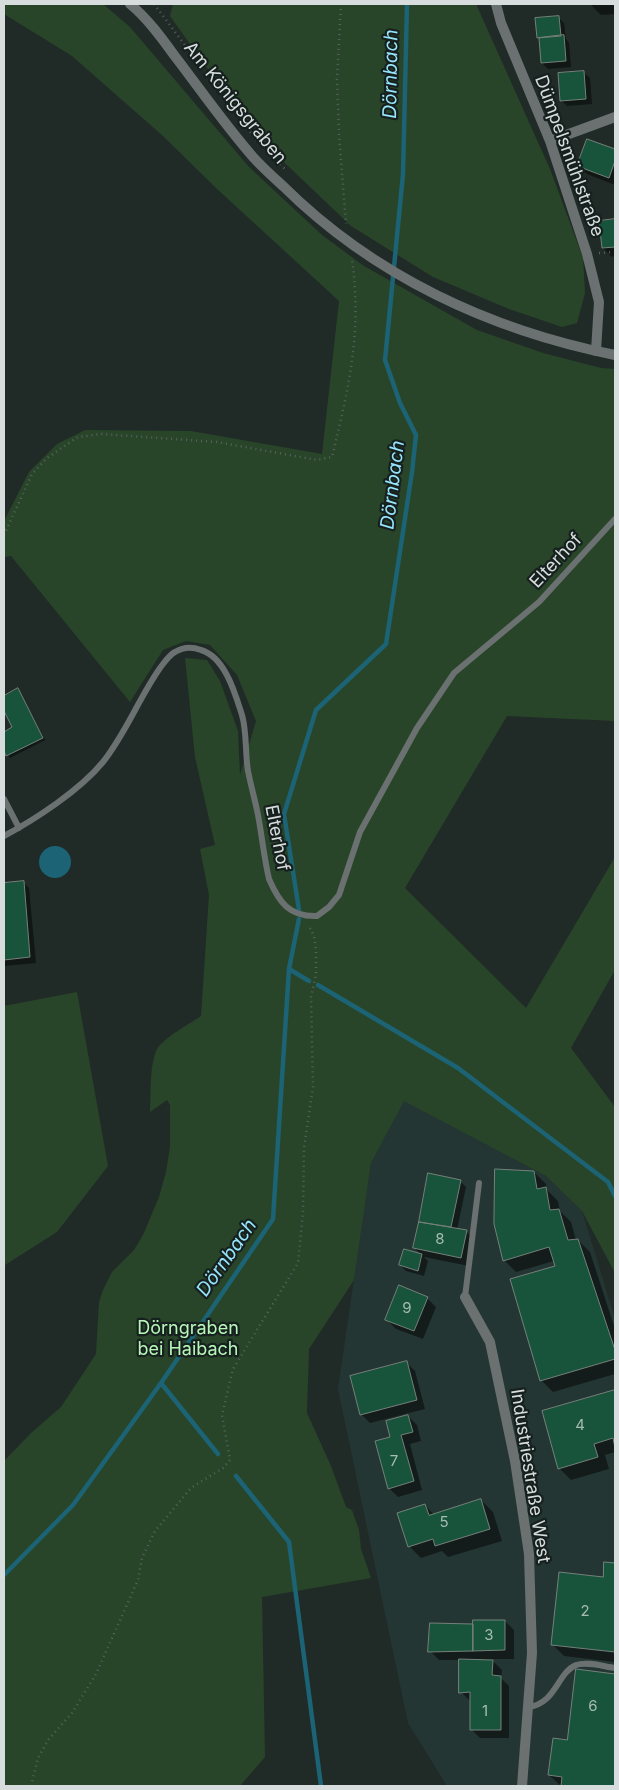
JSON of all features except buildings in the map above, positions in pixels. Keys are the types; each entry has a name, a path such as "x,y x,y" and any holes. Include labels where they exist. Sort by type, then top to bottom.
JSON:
{"street":[{"name":"Am Königsgraben","path":"132,4 156,31 253,158 306,208 350,244 428,292 468,310 522,330 615,355"},
{"name":"Dümpelsmühlstraße","path":"496,4 501,23 550,141 586,254 599,302 596,351"},
{"path":"550,141 615,117"},
{"name":"Industriestraße West","path":"465,1298 490,1342 518,1479 529,1554 532,1653 522,1786"}],"lane":[{"name":"Elterhof","path":"4,836 19,828 93,774 116,744 150,682 167,659 176,652 187,648 199,649 208,652 219,662 235,695 242,717 248,771 269,879 284,907 302,916 317,916 329,907 339,895 360,832 417,728 454,674 539,602 615,519"},
{"path":"4,799 19,828"},
{"path":"465,1298 479,1183"},
{"path":"528,1707 537,1706 544,1702 568,1671 577,1665 587,1664 615,1668"}],"path":[{"path":"154,4 263,148 291,175"},
{"path":"339,221 346,228 337,80 341,4"},
{"path":"4,535 32,474 47,458 78,437 101,434 217,442 317,460 332,457 349,387 356,337 356,289 350,244"},
{"path":"586,254 615,252"},
{"path":"31,1786 38,1758 48,1740 72,1713 96,1674 138,1580 142,1558 155,1531 191,1488 223,1468 230,1460 222,1415 233,1368 298,1263 303,1212 304,1148 313,1087 311,997 316,974 314,936 302,916"}],"shaded area":[{"path":"404,1100 546,1176 582,1211 615,1319 615,1786 447,1786 408,1723 338,1389 371,1163"}],"green space":[{"name":"Dörngraben bei Haibach","path":"4,4 103,4 130,27 249,167 322,235 364,266 477,330 543,353 601,368 615,369 615,721 507,716 405,888 526,1008 615,857 615,970 571,1048 615,1107 615,1273 582,1211 546,1176 404,1101 371,1163 354,1280 309,1349 307,1413 331,1466 346,1507 352,1510 359,1530 361,1549 371,1578 262,1597 265,1757 240,1786 4,1786 4,1461 31,1433 61,1407 96,1354 99,1302 103,1290 112,1272 134,1250 143,1235 159,1197 166,1172 170,1147 170,1105 167,1100 150,1112 152,1068 156,1052 159,1046 168,1038 201,1016 209,895 200,849 215,845 195,757 185,658 207,660 220,681 238,731 240,775 256,721 237,675 210,645 186,641 163,650 130,702 11,556 4,557 4,521 29,472 57,444 85,430 191,431 322,454 339,301 216,188 163,136 72,56 4,14"},
{"path":"173,4 476,4 550,169 583,258 585,293 577,323 562,327 509,309 433,277 351,226 266,145 217,82 170,16"},
{"path":"77,992 108,1166 57,1232 5,1265 4,1268 4,1006"}],"water":[{"path":"55,846 61,847 66,851 70,856 70,868 66,873 61,877 55,878 49,877 44,873 40,868 39,862 40,856 44,851 49,847"}],"waterway":[{"name":"Dörnbach","path":"299,910 284,814 316,710 386,644 412,472 416,435 400,403 385,360 403,174 407,4"},
{"name":"Dörnbach","path":"4,1575 73,1505 161,1383 273,1219 289,969 299,919"},
{"path":"289,969 309,981"},
{"path":"318,985 458,1068 608,1182 615,1196"},
{"path":"161,1383 218,1454"},
{"path":"236,1476 289,1542 321,1786"}]}
